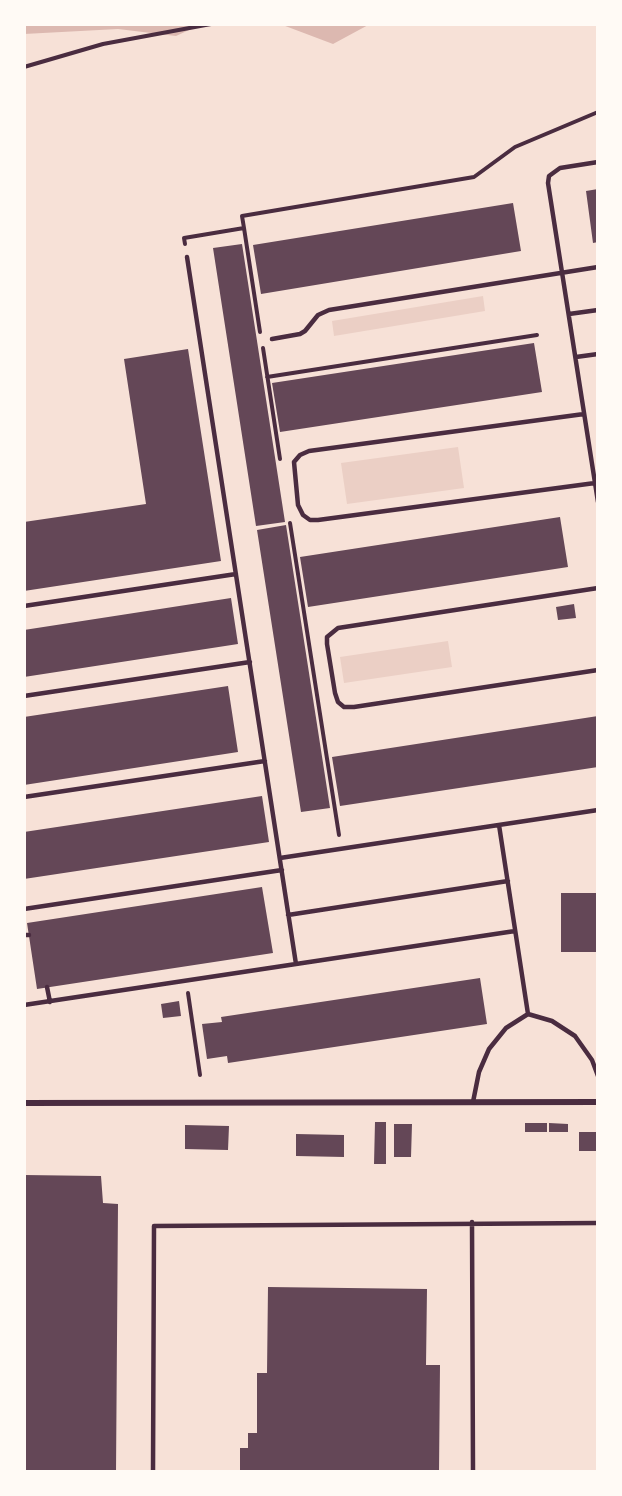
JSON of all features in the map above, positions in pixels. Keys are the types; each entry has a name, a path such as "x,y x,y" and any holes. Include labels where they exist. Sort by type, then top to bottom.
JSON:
{"street":[{"path":"24,1103 598,1102"}],"lane":[{"path":"598,162 560,168 549,176 548,183 584,414 596,476 598,502"},
{"path":"187,257 296,964"},
{"path":"272,339 300,334 318,315 329,310 598,267"},
{"path":"569,314 598,310"},
{"path":"576,357 598,354"},
{"path":"584,414 309,451 300,455 294,462 298,505 303,516 309,520 318,520 595,483"},
{"path":"24,606 236,574"},
{"path":"598,588 338,628 327,637 335,693 338,702 344,707 598,670"},
{"path":"24,696 250,662"},
{"path":"24,797 265,761"},
{"path":"280,858 598,810"},
{"path":"499,825 528,1014"},
{"path":"24,909 282,870"},
{"path":"288,915 508,881"},
{"path":"24,1005 515,931"},
{"path":"47,987 50,1002"},
{"path":"473,1102 478,1072 489,1049 506,1028 528,1014 552,1021 575,1036 592,1060 598,1076"},
{"path":"472,1222 473,1472"},
{"path":"153,1472 154,1226 472,1222 598,1223"}],"path":[{"path":"24,67 103,44 211,24"},
{"path":"244,228 242,216 474,177 515,147 598,112"},
{"path":"267,376 537,335"},
{"path":"186,981 200,1075"}],"shaded area":[{"path":"24,24 202,24 176,36 118,29 24,34"},
{"path":"280,24 370,24 333,44"},
{"path":"483,296 485,311 334,336 332,321"},
{"path":"458,447 464,488 347,504 341,463"},
{"path":"448,641 452,667 344,683 340,657"}],"building":[{"path":"598,189 598,242 593,243 586,191"},
{"path":"513,203 521,251 261,294 253,245"},
{"path":"242,244 285,522 256,526 213,248"},
{"path":"534,343 542,392 280,432 272,383"},
{"path":"188,349 221,561 24,591 24,522 146,504 124,359"},
{"path":"560,517 568,567 308,607 300,557"},
{"path":"286,525 330,808 301,812 257,530"},
{"path":"231,598 238,644 24,677 24,630"},
{"path":"574,604 576,618 558,620 556,607"},
{"path":"228,686 238,752 24,785 24,717"},
{"path":"598,716 598,767 340,806 332,757"},
{"path":"262,796 269,842 24,879 24,832"},
{"path":"262,887 273,953 37,989 27,923"},
{"path":"561,893 598,893 598,952 561,952"},
{"path":"480,978 487,1024 228,1063 227,1056 207,1059 202,1024 222,1022 221,1017"},
{"path":"179,1001 181,1016 163,1018 161,1004"},
{"path":"375,1122 386,1122 386,1164 374,1164"},
{"path":"525,1123 547,1123 547,1132 525,1132"},
{"path":"549,1123 568,1124 568,1132 549,1132"},
{"path":"394,1124 412,1124 411,1157 394,1157"},
{"path":"185,1125 229,1126 228,1150 185,1149"},
{"path":"579,1132 598,1132 597,1151 579,1151"},
{"path":"296,1134 344,1135 344,1157 296,1156"},
{"path":"24,1175 101,1176 103,1203 118,1204 116,1472 24,1472"},
{"path":"268,1287 427,1289 426,1365 440,1365 439,1472 240,1472 240,1448 248,1448 248,1433 257,1433 257,1373 267,1373"}]}
